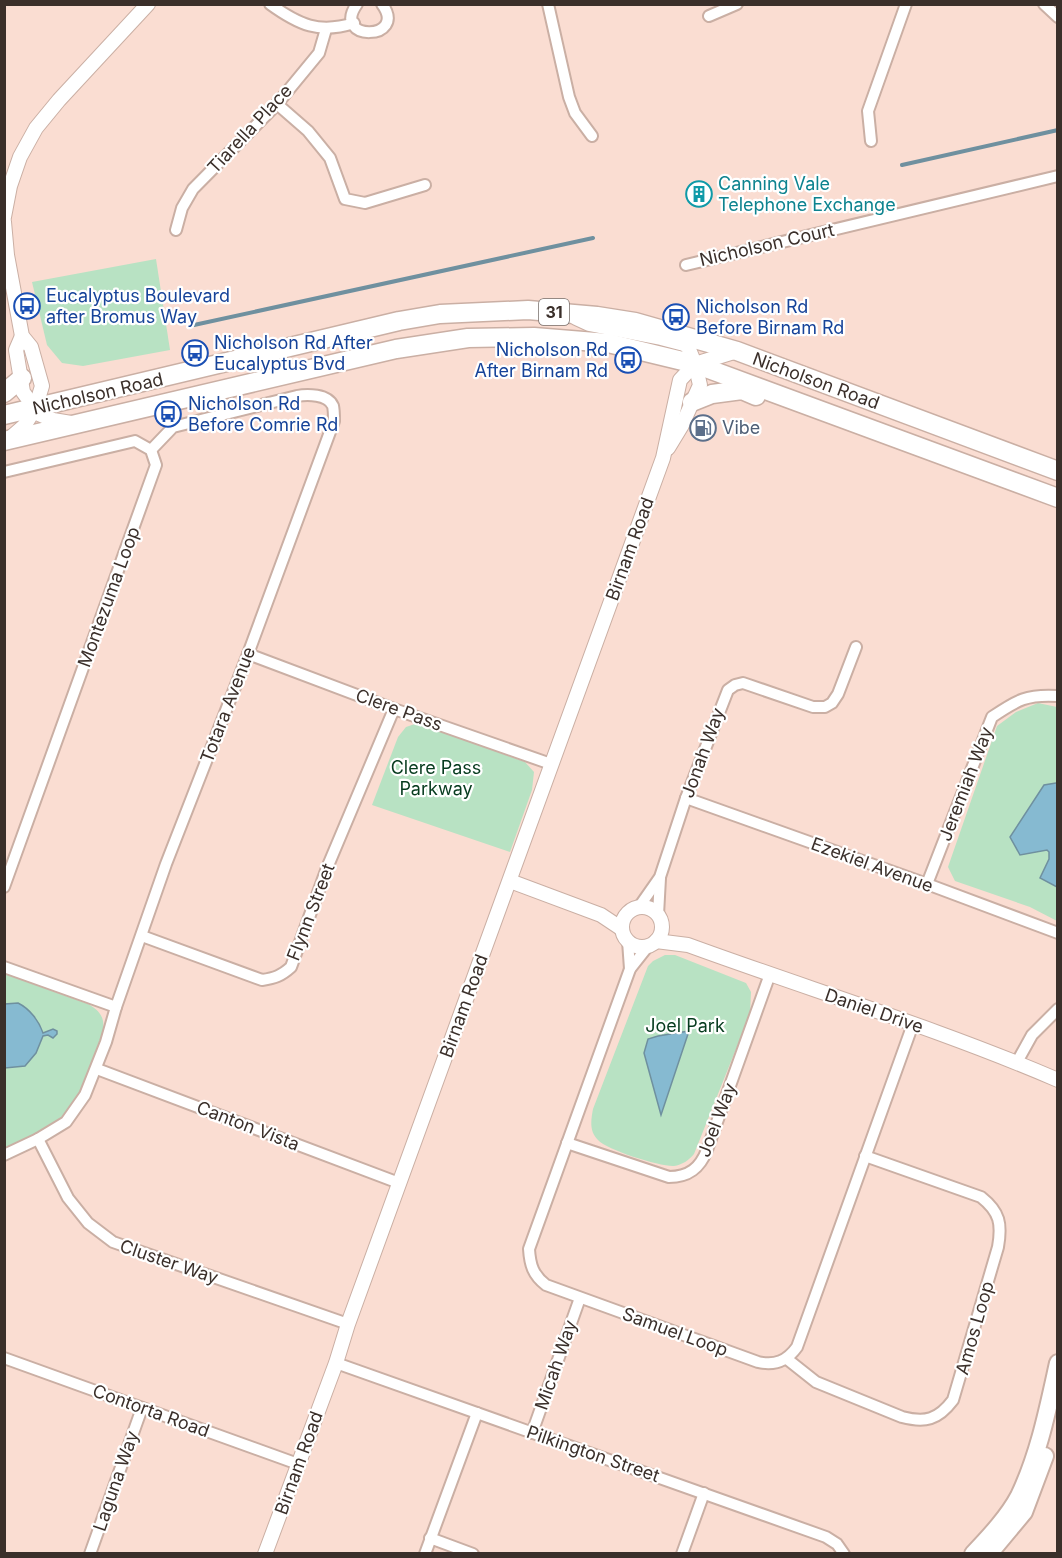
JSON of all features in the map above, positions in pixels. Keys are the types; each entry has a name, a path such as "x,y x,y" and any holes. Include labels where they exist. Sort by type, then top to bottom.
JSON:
{"main road":[{"name":"Nicholson Road","path":"4,415 399,321 440,314 501,310 563,312 635,322 737,351 1058,471"},
{"name":"Nicholson Road","path":"5,441 396,348 468,338 534,337 609,343 695,364 1058,498"},
{"path":"4,393 22,378"},
{"path":"692,402 712,394 742,390 920,456 939,455"},
{"path":"973,1554 1018,1497 1046,1419 1058,1363"},
{"path":"989,1554 1024,1512 1045,1459 1058,1402"}],"street":[{"path":"5,441 24,426 35,409 42,386 31,347 22,336 7,255 4,220 10,186 36,128 148,4"},
{"path":"270,4 310,26 326,29 354,23"},
{"path":"357,4 353,13 354,23 361,32 366,34 372,34 381,29 387,20 386,9 382,4"},
{"path":"548,4 569,97 575,113 592,136"},
{"path":"709,16 737,4"},
{"path":"871,141 868,111 906,4"},
{"path":"1044,4 1058,17"},
{"name":"Tiarella Place","path":"176,230 182,208 193,189 277,104 319,53 326,29"},
{"path":"277,104 308,131 330,158 345,199 365,203 425,185"},
{"name":"Nicholson Court","path":"686,265 1058,176"},
{"path":"563,312 589,324 684,344 691,352 695,364 737,351"},
{"path":"22,336 16,350 23,392 39,414 53,420 77,424"},
{"name":"Birnam Road","path":"663,458 682,425 700,385 695,364"},
{"name":"Birnam Road","path":"265,1554 663,458 680,380 695,364"},
{"name":"Totara Avenue","path":"4,1155 38,1139 66,1122 85,1095 97,1069 166,864 248,654 334,421 333,407 330,401 309,393 173,427 152,450"},
{"path":"4,472 135,441 152,450"},
{"name":"Montezuma Loop","path":"4,887 156,465 152,450"},
{"name":"Jonah Way","path":"639,907 660,878 686,798 728,690 743,683 813,707 825,707 832,703 838,694 856,647"},
{"name":"Clere Pass","path":"248,654 394,709 551,764"},
{"name":"Jeremiah Way","path":"927,884 992,717 1009,705 1035,694 1058,696"},
{"name":"Flynn Street","path":"142,936 262,980 278,978 291,967 327,868 394,709"},
{"name":"Ezekiel Avenue","path":"686,798 1058,933"},
{"name":"Jonah Way","path":"660,878 660,918"},
{"name":"Daniel Drive","path":"510,880 601,915 642,947 652,943 688,945 913,1024 1017,1062 1058,1080"},
{"name":"Daniel Drive","path":"601,915 626,914 632,909 647,907 688,945"},
{"path":"625,935 626,914"},
{"path":"652,943 660,935 660,918"},
{"name":"Samuel Loop","path":"625,935 630,969"},
{"name":"Samuel Loop","path":"652,943 630,969 529,1249 530,1262 538,1279 546,1285 580,1298 758,1362 774,1364 787,1359"},
{"path":"4,967 116,1007"},
{"name":"Joel Way","path":"567,1143 669,1177 683,1176 697,1168 703,1161 770,974"},
{"path":"1017,1062 1032,1035 1058,1009"},
{"path":"787,1359 802,1337 913,1024"},
{"name":"Canton Vista","path":"97,1069 399,1182"},
{"name":"Cluster Way","path":"38,1139 68,1198 88,1223 113,1242 348,1323"},
{"name":"Amos Loop","path":"787,1359 816,1382 902,1417 916,1420 928,1419 946,1410 953,1400 998,1247 1001,1232 999,1220 990,1204 981,1197 865,1156"},
{"name":"Micah Way","path":"532,1433 580,1298"},
{"name":"Contorta Road","path":"4,1358 298,1464"},
{"name":"Pilkington Street","path":"336,1363 826,1537 837,1544 844,1554"},
{"name":"Laguna Way","path":"90,1554 142,1408"},
{"path":"424,1554 477,1413"},
{"path":"682,1554 704,1493"},
{"path":"430,1538 473,1554"}],"green space":[{"path":"156,259 170,350 83,366 62,363 47,345 32,282"},
{"path":"1038,703 1057,707 1057,921 1030,907 955,881 948,867 997,726 1016,712"},
{"name":"Clere Pass Parkway","path":"418,723 525,762 534,772 532,790 510,852 372,805 398,737 406,727"},
{"name":"Joel Park","path":"665,955 675,955 746,983 751,992 750,1014 694,1154 680,1165 674,1166 647,1161 603,1144 593,1133 591,1125 593,1109 648,966"},
{"path":"5,974 88,1004 101,1015 103,1031 96,1059 82,1088 66,1113 46,1129 5,1149"}],"water":[{"path":"1058,783 1057,887 1040,878 1049,859 1049,852 1047,850 1020,855 1010,837 1044,785"},
{"path":"18,1003 34,1016 43,1033 53,1029 57,1031 57,1034 53,1038 48,1035 43,1036 36,1053 25,1066 5,1068 5,1004"},
{"path":"689,1031 661,1115 644,1053 648,1039"}],"waterway":[{"path":"902,165 1058,130"},
{"path":"194,325 593,238"}],"place":[{"name":"Canning Vale Telephone Exchange","path":"699,194"},
{"name":"Eucalyptus Boulevard after Bromus Way","path":"27,306"},
{"name":"Nicholson Rd Before Birnam Rd","path":"676,317"},
{"name":"Nicholson Rd After Eucalyptus Bvd","path":"195,353"},
{"name":"Nicholson Rd After Birnam Rd","path":"628,360"},
{"name":"Nicholson Rd Before Comrie Rd","path":"168,414"},
{"name":"Vibe","path":"703,428"}]}
